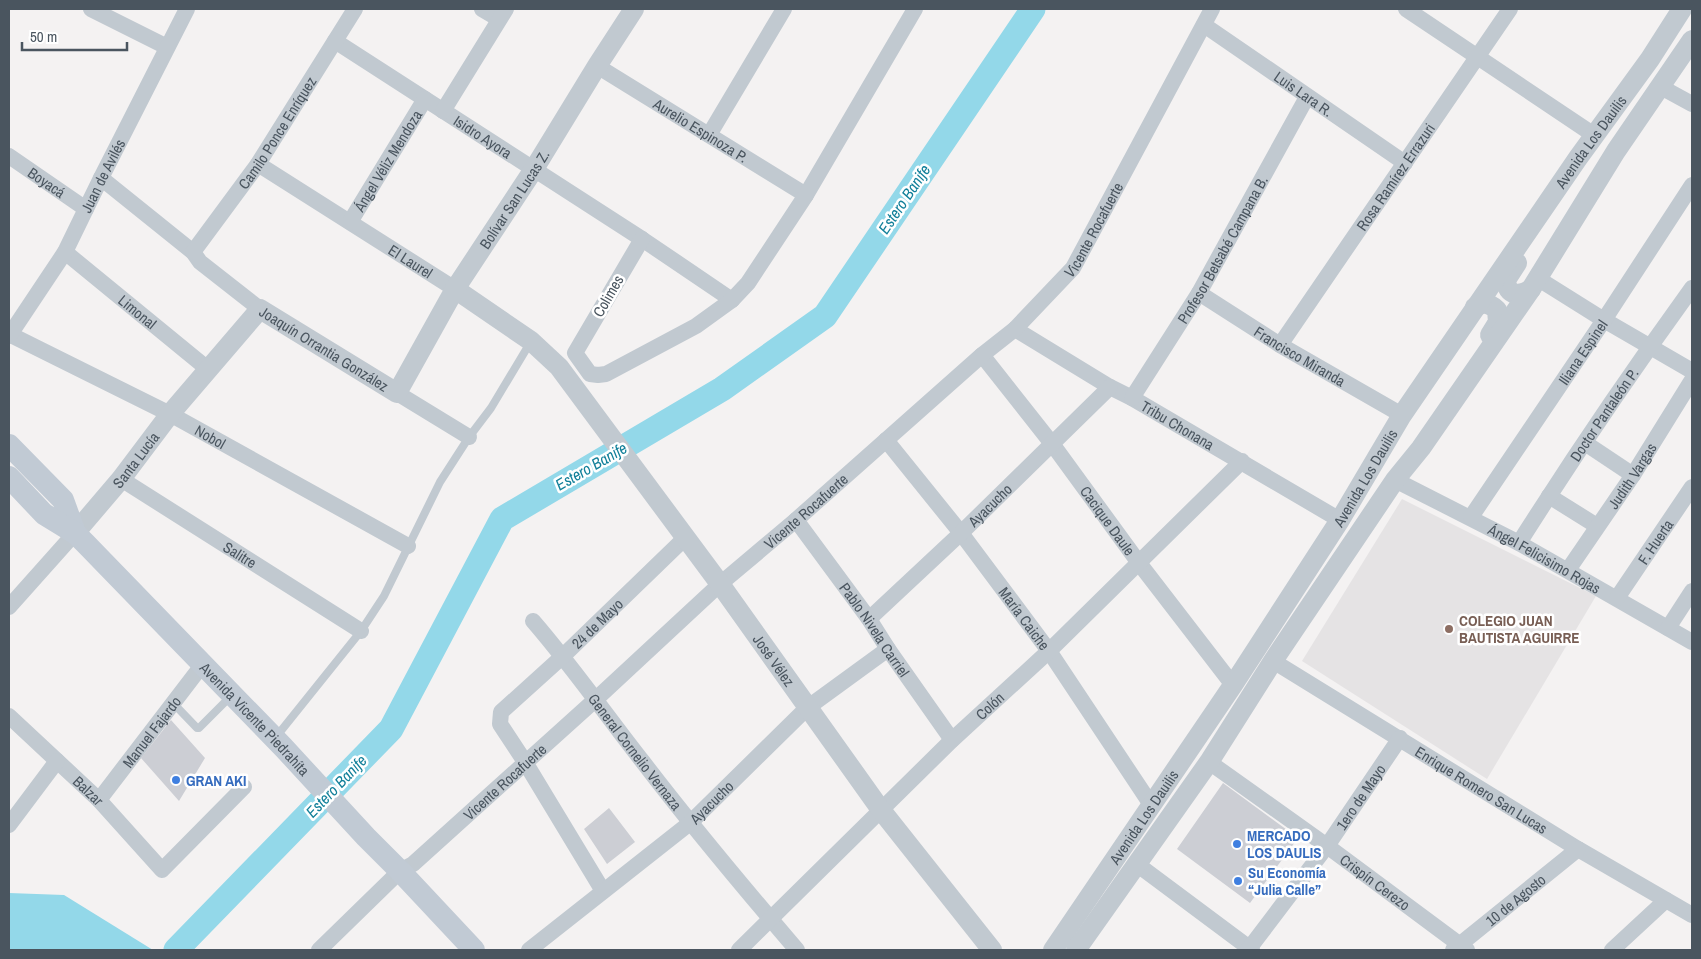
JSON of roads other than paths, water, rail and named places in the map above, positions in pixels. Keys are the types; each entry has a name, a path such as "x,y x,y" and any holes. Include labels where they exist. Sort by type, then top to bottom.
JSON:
{"main road":[{"name":"Avenida Vicente Piedrahíta","path":"9,445 63,500 75,533"},
{"name":"Avenida Vicente Piedrahíta","path":"9,477 44,514 75,533 279,743 474,950"}],"street":[{"path":"91,9 166,47"},
{"name":"Juan de Avilés","path":"9,335 65,252 166,47 187,9"},
{"name":"Camilo Ponce Enríquez","path":"193,252 258,164 355,9"},
{"path":"482,9 503,14"},
{"name":"Bolívar San Lucas Z.","path":"398,393 455,289 534,169 634,9"},
{"path":"710,135 784,9"},
{"path":"732,300 748,282 806,195 913,9"},
{"name":"Vicente Rocafuerte","path":"319,950 400,871 413,864 720,584 1015,328 1073,268 1212,9"},
{"path":"1406,9 1594,135"},
{"name":"Rosa Ramírez Errazuri","path":"1280,345 1510,9"},
{"name":"Avenida Los Dauilis","path":"1053,950 1233,685 1340,520 1402,415 1594,135 1650,59 1682,9"},
{"name":"Ángel Véliz Mendoza","path":"443,111 503,14"},
{"name":"Luis Lara R.","path":"1204,25 1405,163"},
{"name":"Avenida Los Dauilis","path":"1076,950 1138,865 1209,762 1273,661 1395,480 1421,448 1534,283 1616,151 1692,40"},
{"name":"Isidro Ayora","path":"335,41 642,239 732,300"},
{"name":"Aurelio Espinoza P.","path":"597,66 806,195"},
{"path":"1659,86 1692,104"},
{"name":"Profesor Betsabé Campana B.","path":"1132,398 1199,292 1307,97"},
{"name":"Ángel Véliz Mendoza","path":"350,222 425,99"},
{"name":"Boyacá","path":"9,156 86,209"},
{"path":"1578,158 1570,181 1506,280 1507,287 1516,294 1522,294 1534,283 1604,320 1692,371"},
{"name":"El Laurel","path":"258,164 455,289 531,341 559,367"},
{"name":"Joaquín Orrantia González","path":"101,178 193,252 200,262 260,310 469,437"},
{"name":"Iliana Espinel","path":"1470,518 1604,320 1692,185"},
{"name":"Colimes","path":"642,239 575,353 590,374 598,376 606,374 696,326 732,300"},
{"name":"Limonal","path":"65,252 209,370"},
{"name":"Doctor Pantaleón P.","path":"1519,543 1650,347 1692,288"},
{"name":"Francisco Miranda","path":"1199,292 1280,345 1402,415"},
{"path":"1421,448 1437,413 1498,322 1498,310 1491,305 1481,304 1475,307"},
{"name":"Santa Lucía","path":"9,607 121,479 170,414 260,310"},
{"name":"Tribu Chonana","path":"1015,328 1110,388 1132,398 1242,461 1340,520"},
{"name":"Nobol","path":"9,335 170,414 408,546"},
{"name":"Cacique Daule","path":"982,355 1053,445 1139,563 1233,685"},
{"name":"José Vélez","path":"559,367 720,584 881,810 992,950"},
{"name":"Judith Vargas","path":"1568,570 1633,474 1692,380"},
{"name":"Ayacucho","path":"868,619 961,533 1110,388"},
{"name":"María Caiche","path":"886,440 961,533 1050,651 1152,806"},
{"path":"1585,443 1633,474"},
{"name":"Colón","path":"739,950 952,740 1050,651 1242,461"},
{"name":"Salitre","path":"121,479 361,631"},
{"name":"Ángel Felicisimo Rojas","path":"1395,480 1519,543 1692,642"},
{"name":"F. Huerta","path":"1617,598 1692,487"},
{"path":"1549,496 1597,526"},
{"name":"Pablo Nivela Carriel","path":"796,520 952,740"},
{"name":"24 de Mayo","path":"525,762 500,724 501,712 506,705 563,656 685,538"},
{"path":"1668,628 1692,591"},
{"name":"General Cornelio Vernaza","path":"532,621 563,656 690,823 797,950"},
{"name":"Ayacucho","path":"529,950 690,823 808,708 888,649"},
{"name":"Enrique Romero San Lucas","path":"1273,661 1578,849 1692,916"},
{"name":"Manuel Fajardo","path":"99,800 203,664"},
{"name":"Balzar","path":"9,716 99,800 162,870 244,787"},
{"name":"1ero de Mayo","path":"1250,950 1327,846 1400,738"},
{"path":"9,825 57,761"},
{"path":"525,762 603,891"},
{"name":"Crispín Cerezo","path":"1209,762 1327,846 1460,948"},
{"name":"10 de Agosto","path":"1460,948 1578,849"},
{"path":"1138,865 1250,950"},
{"path":"1612,950 1666,900"}],"lane":[{"path":"279,743 361,631 384,596 440,482 490,408 531,341"},
{"path":"173,703 199,728 233,695"}],"water":[{"path":"9,893 64,895 153,950 9,950"}],"waterway":[{"name":"Estero Banife","path":"176,950 391,729 502,519 722,389 825,316 1033,9"}],"place":[{"name":"COLEGIO JUAN BAUTISTA AGUIRRE","path":"1449,629"},
{"name":"GRAN AKI","path":"176,780"},
{"name":"MERCADO LOS DAULIS","path":"1237,844"},
{"name":"Su Economía “Julia Calle”","path":"1238,881"}]}
